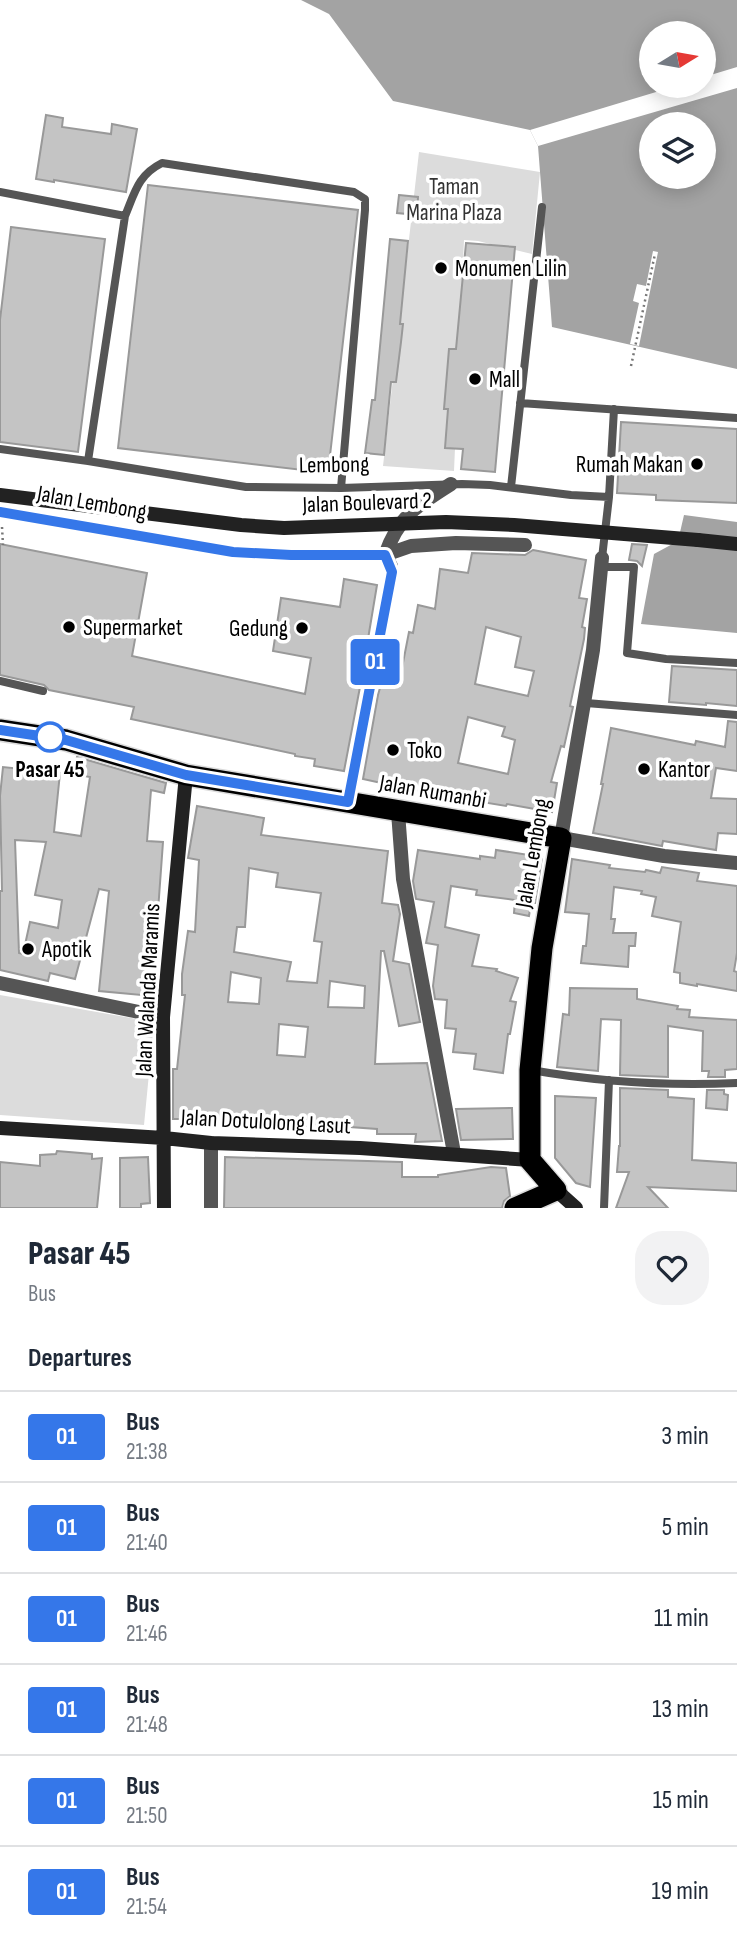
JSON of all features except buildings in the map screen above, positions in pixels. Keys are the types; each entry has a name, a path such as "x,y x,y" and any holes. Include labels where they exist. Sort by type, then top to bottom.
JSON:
{"highway":[{"name":"Jalan Rumanbi","path":"0,730 66,740 186,775 561,838"},
{"name":"Jalan Lembong","path":"530,1160 530,1070 542,948 561,838"},
{"path":"515,1208 556,1190 530,1160"}],"street":[{"path":"348,802 391,578 391,566 385,555 392,535 412,509 451,484"},
{"name":"Jalan Boulevard 2","path":"0,495 273,527 446,522 514,525 737,544"},
{"name":"Jalan Lembong","path":"1,518 233,552 385,555"},
{"path":"385,555 411,546 456,543 525,545"},
{"name":"Jalan Lembong","path":"561,838 586,703 602,562"},
{"name":"Jalan Walanda Maramis","path":"164,1208 163,1017 186,775"},
{"path":"398,812 403,879 454,1153"},
{"name":"Jalan Rumanbi","path":"561,838 664,856 737,863"},
{"path":"0,983 163,1017"},
{"name":"Jalan Dotulolong Lasut","path":"0,1128 211,1143 454,1153 530,1160"},
{"path":"211,1143 211,1208"},
{"path":"556,1190 576,1208"}],"lane":[{"path":"88,461 125,216 140,180 149,170 162,163 354,192 365,199 341,488"},
{"path":"0,192 125,216"},
{"path":"511,487 542,207"},
{"path":"520,403 737,418"},
{"path":"614,410 602,562 634,567 627,653 666,659 737,663"},
{"name":"Lembong","path":"0,449 246,487 490,485 609,497"},
{"path":"0,681 43,691"},
{"path":"586,703 737,715"},
{"path":"530,1070 608,1080 674,1084 737,1083"},
{"path":"604,1208 608,1080"}],"path":[{"path":"631,366 655,254"},
{"path":"1,518 3,545"}],"green space":[{"name":"Taman Marina Plaza","path":"419,152 540,172 532,254 464,240 454,471 383,466"},
{"path":"0,995 154,1022 144,1125 0,1115"}],"shaded area":[{"path":"301,0 737,0 737,369 552,327 538,146 530,130 393,101 329,14"},
{"path":"684,515 737,522 737,633 641,624 654,554 678,541"}],"pier":[{"path":"737,67 737,88 716,94 716,73"},
{"path":"639,97 703,98 655,112 639,112 639,117 538,146 530,130"},
{"path":"653,251 658,252 639,346 630,344 639,303 633,301 637,284 646,286"}],"bus line":[{"name":"01","path":"0,512 233,552 385,555 392,572 348,802 186,775 66,740 0,730"}],"place":[{"name":"Monumen Lilin","path":"441,268"},
{"name":"Mall","path":"475,379"},
{"name":"Rumah Makan","path":"697,464"},
{"name":"Supermarket","path":"69,627"},
{"name":"Gedung","path":"302,628"},
{"name":"Pasar 45","path":"50,737"},
{"name":"Toko","path":"393,750"},
{"name":"Kantor","path":"644,769"},
{"name":"Apotik","path":"28,949"}]}
